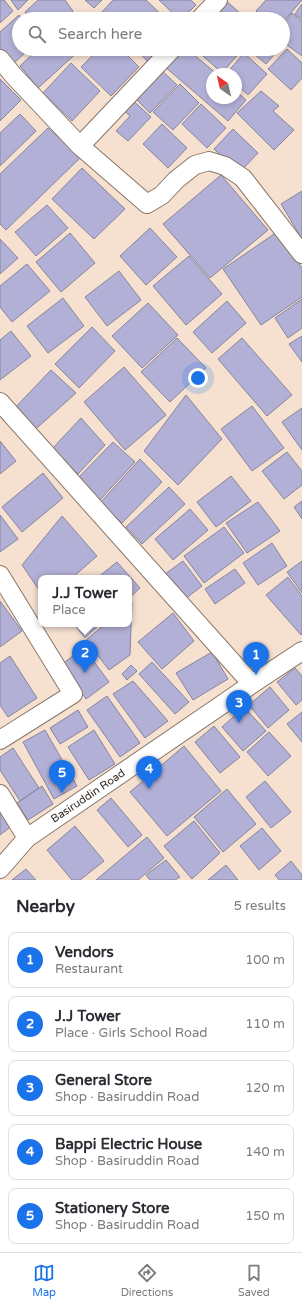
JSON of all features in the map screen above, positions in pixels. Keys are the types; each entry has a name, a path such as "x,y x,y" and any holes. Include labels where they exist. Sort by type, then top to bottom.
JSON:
{"street":[{"path":"207,12 218,0"},
{"path":"80,146 165,56"},
{"path":"0,59 13,75 80,146 147,204 162,195 176,180 195,165 209,161 226,166 243,178 302,254"},
{"path":"0,402 252,684"},
{"path":"0,575 73,694 0,740"},
{"name":"Basiruddin Road","path":"0,869 27,838 302,651"},
{"path":"0,794 27,838"}],"building":[{"path":"0,0 4,0 13,11 0,23"},
{"path":"11,0 28,0 18,10"},
{"path":"38,0 65,0 73,11 72,12 25,12"},
{"path":"85,0 102,0 94,8"},
{"path":"113,0 146,0 159,12 102,12"},
{"path":"159,0 191,0 196,5 189,12 172,12"},
{"path":"225,0 239,12 217,12"},
{"path":"266,0 302,0 290,14 290,12 256,11"},
{"path":"302,4 302,19 295,14"},
{"path":"292,13 302,21 302,56 290,47 290,16"},
{"path":"12,21 12,56 22,56 10,67 0,54 0,32"},
{"path":"290,52 302,63 302,78 291,90 268,69 280,56 290,56"},
{"path":"31,56 73,56 38,88 20,66"},
{"path":"92,56 128,56 139,67 111,96 81,67"},
{"path":"142,56 154,56 148,62"},
{"path":"172,56 195,56 210,68 206,68 206,102 164,66"},
{"path":"203,56 237,56 226,68 216,68"},
{"path":"241,56 247,56 267,74 248,95 242,90 242,68 231,68"},
{"path":"256,56 273,56 266,64"},
{"path":"71,63 100,91 72,121 43,93"},
{"path":"157,66 177,85 150,113 131,94"},
{"path":"0,79 21,100 0,121"},
{"path":"180,84 199,103 173,130 153,112"},
{"path":"261,91 279,106 273,111 294,130 274,150 237,113"},
{"path":"242,96 246,100 228,121 208,104 242,104"},
{"path":"129,97 151,117 128,141 116,131 130,116 120,107"},
{"path":"201,104 226,128 207,148 182,124"},
{"path":"20,114 36,131 0,166 0,133"},
{"path":"162,124 187,148 168,168 143,144"},
{"path":"48,128 81,157 6,230 0,224 0,174"},
{"path":"233,129 258,153 239,173 214,149"},
{"path":"82,168 125,209 94,239 52,199"},
{"path":"221,175 268,230 210,278 163,224"},
{"path":"302,191 302,239 281,204"},
{"path":"47,205 68,228 36,256 15,232"},
{"path":"150,228 177,257 146,285 120,256"},
{"path":"277,232 302,268 302,297 261,325 223,269"},
{"path":"70,233 95,263 61,292 36,262"},
{"path":"0,239 18,258 0,274"},
{"path":"189,256 222,294 186,325 153,286"},
{"path":"27,264 50,291 12,322 0,307 0,286"},
{"path":"119,271 141,300 107,326 85,297"},
{"path":"63,298 84,326 48,353 27,326"},
{"path":"302,299 302,328 288,338 275,318"},
{"path":"227,301 246,323 212,353 193,332"},
{"path":"148,303 178,335 142,368 112,336"},
{"path":"92,327 115,351 79,388 55,364"},
{"path":"11,331 31,356 0,380 0,340"},
{"path":"302,336 302,362 289,344"},
{"path":"177,338 206,368 170,402 141,372"},
{"path":"242,338 292,395 267,416 218,359"},
{"path":"124,367 166,415 125,450 84,402"},
{"path":"51,370 76,393 29,435 10,413"},
{"path":"186,395 222,439 178,485 144,451"},
{"path":"252,406 284,448 252,471 221,429"},
{"path":"302,408 302,450 282,422"},
{"path":"81,418 105,445 78,474 52,449"},
{"path":"0,441 16,461 0,474"},
{"path":"113,442 135,462 99,501 77,479"},
{"path":"287,452 302,471 302,485 284,499 262,471"},
{"path":"140,459 162,482 122,523 100,503"},
{"path":"43,473 63,498 22,532 2,507"},
{"path":"231,476 251,501 216,527 197,502"},
{"path":"169,487 185,504 142,544 126,527"},
{"path":"302,501 302,519 294,507"},
{"path":"258,502 280,531 247,553 226,523"},
{"path":"190,509 208,530 173,560 155,539"},
{"path":"0,515 18,539 0,552"},
{"path":"62,516 97,556 75,575 38,575 38,589 22,565"},
{"path":"224,527 244,553 204,583 184,556"},
{"path":"272,543 287,566 258,585 243,563"},
{"path":"183,561 202,586 185,599 165,574"},
{"path":"302,561 302,593 287,572"},
{"path":"117,562 128,575 101,575"},
{"path":"235,569 245,583 215,604 205,589"},
{"path":"288,577 302,596 301,635 266,595"},
{"path":"132,579 140,588 132,595"},
{"path":"0,601 22,631 0,647"},
{"path":"173,613 194,641 162,669 138,642"},
{"path":"76,627 97,627 85,638"},
{"path":"101,627 131,627 130,655 109,670 86,640"},
{"path":"84,648 109,682 86,699 62,664"},
{"path":"212,652 228,679 193,700 176,673"},
{"path":"10,656 37,698 8,717 0,705 0,663"},
{"path":"152,662 189,702 175,714 139,674"},
{"path":"131,665 137,671 127,680 122,674"},
{"path":"295,668 302,676 302,700 296,705 277,682"},
{"path":"133,681 168,721 145,738 113,694"},
{"path":"270,687 289,710 268,728 249,705"},
{"path":"107,696 140,743 120,757 87,710"},
{"path":"244,707 266,731 243,751 222,727"},
{"path":"78,710 88,727 60,744 50,728"},
{"path":"302,712 302,742 287,724"},
{"path":"214,726 240,757 220,773 195,742"},
{"path":"45,730 77,786 54,799 23,742"},
{"path":"94,730 115,764 89,780 68,747"},
{"path":"269,732 291,756 268,776 247,752"},
{"path":"184,746 221,791 167,836 130,792"},
{"path":"13,748 39,788 20,801 0,770 0,757"},
{"path":"265,781 291,812 271,828 246,797"},
{"path":"42,786 53,804 28,820 17,803"},
{"path":"227,789 256,824 223,852 194,817"},
{"path":"111,798 142,835 128,847 97,810"},
{"path":"0,807 13,825 0,835"},
{"path":"194,821 220,853 192,879 164,846"},
{"path":"75,826 104,861 80,880 72,880 47,850"},
{"path":"262,828 281,851 259,870 240,846"},
{"path":"147,837 164,858 138,880 96,880"},
{"path":"166,860 180,877 175,880 150,880 146,875"},
{"path":"291,861 302,875 302,880 279,880 275,875"},
{"path":"226,865 238,880 208,880"},
{"path":"26,869 36,880 12,880"}],"place":[{"name":"J.J Tower","path":"85,673"},
{"name":"Vendors","path":"256,675"},
{"name":"General Store","path":"239,723"},
{"name":"Bappi Electric House","path":"149,789"},
{"name":"Stationery Store","path":"62,793"}]}
